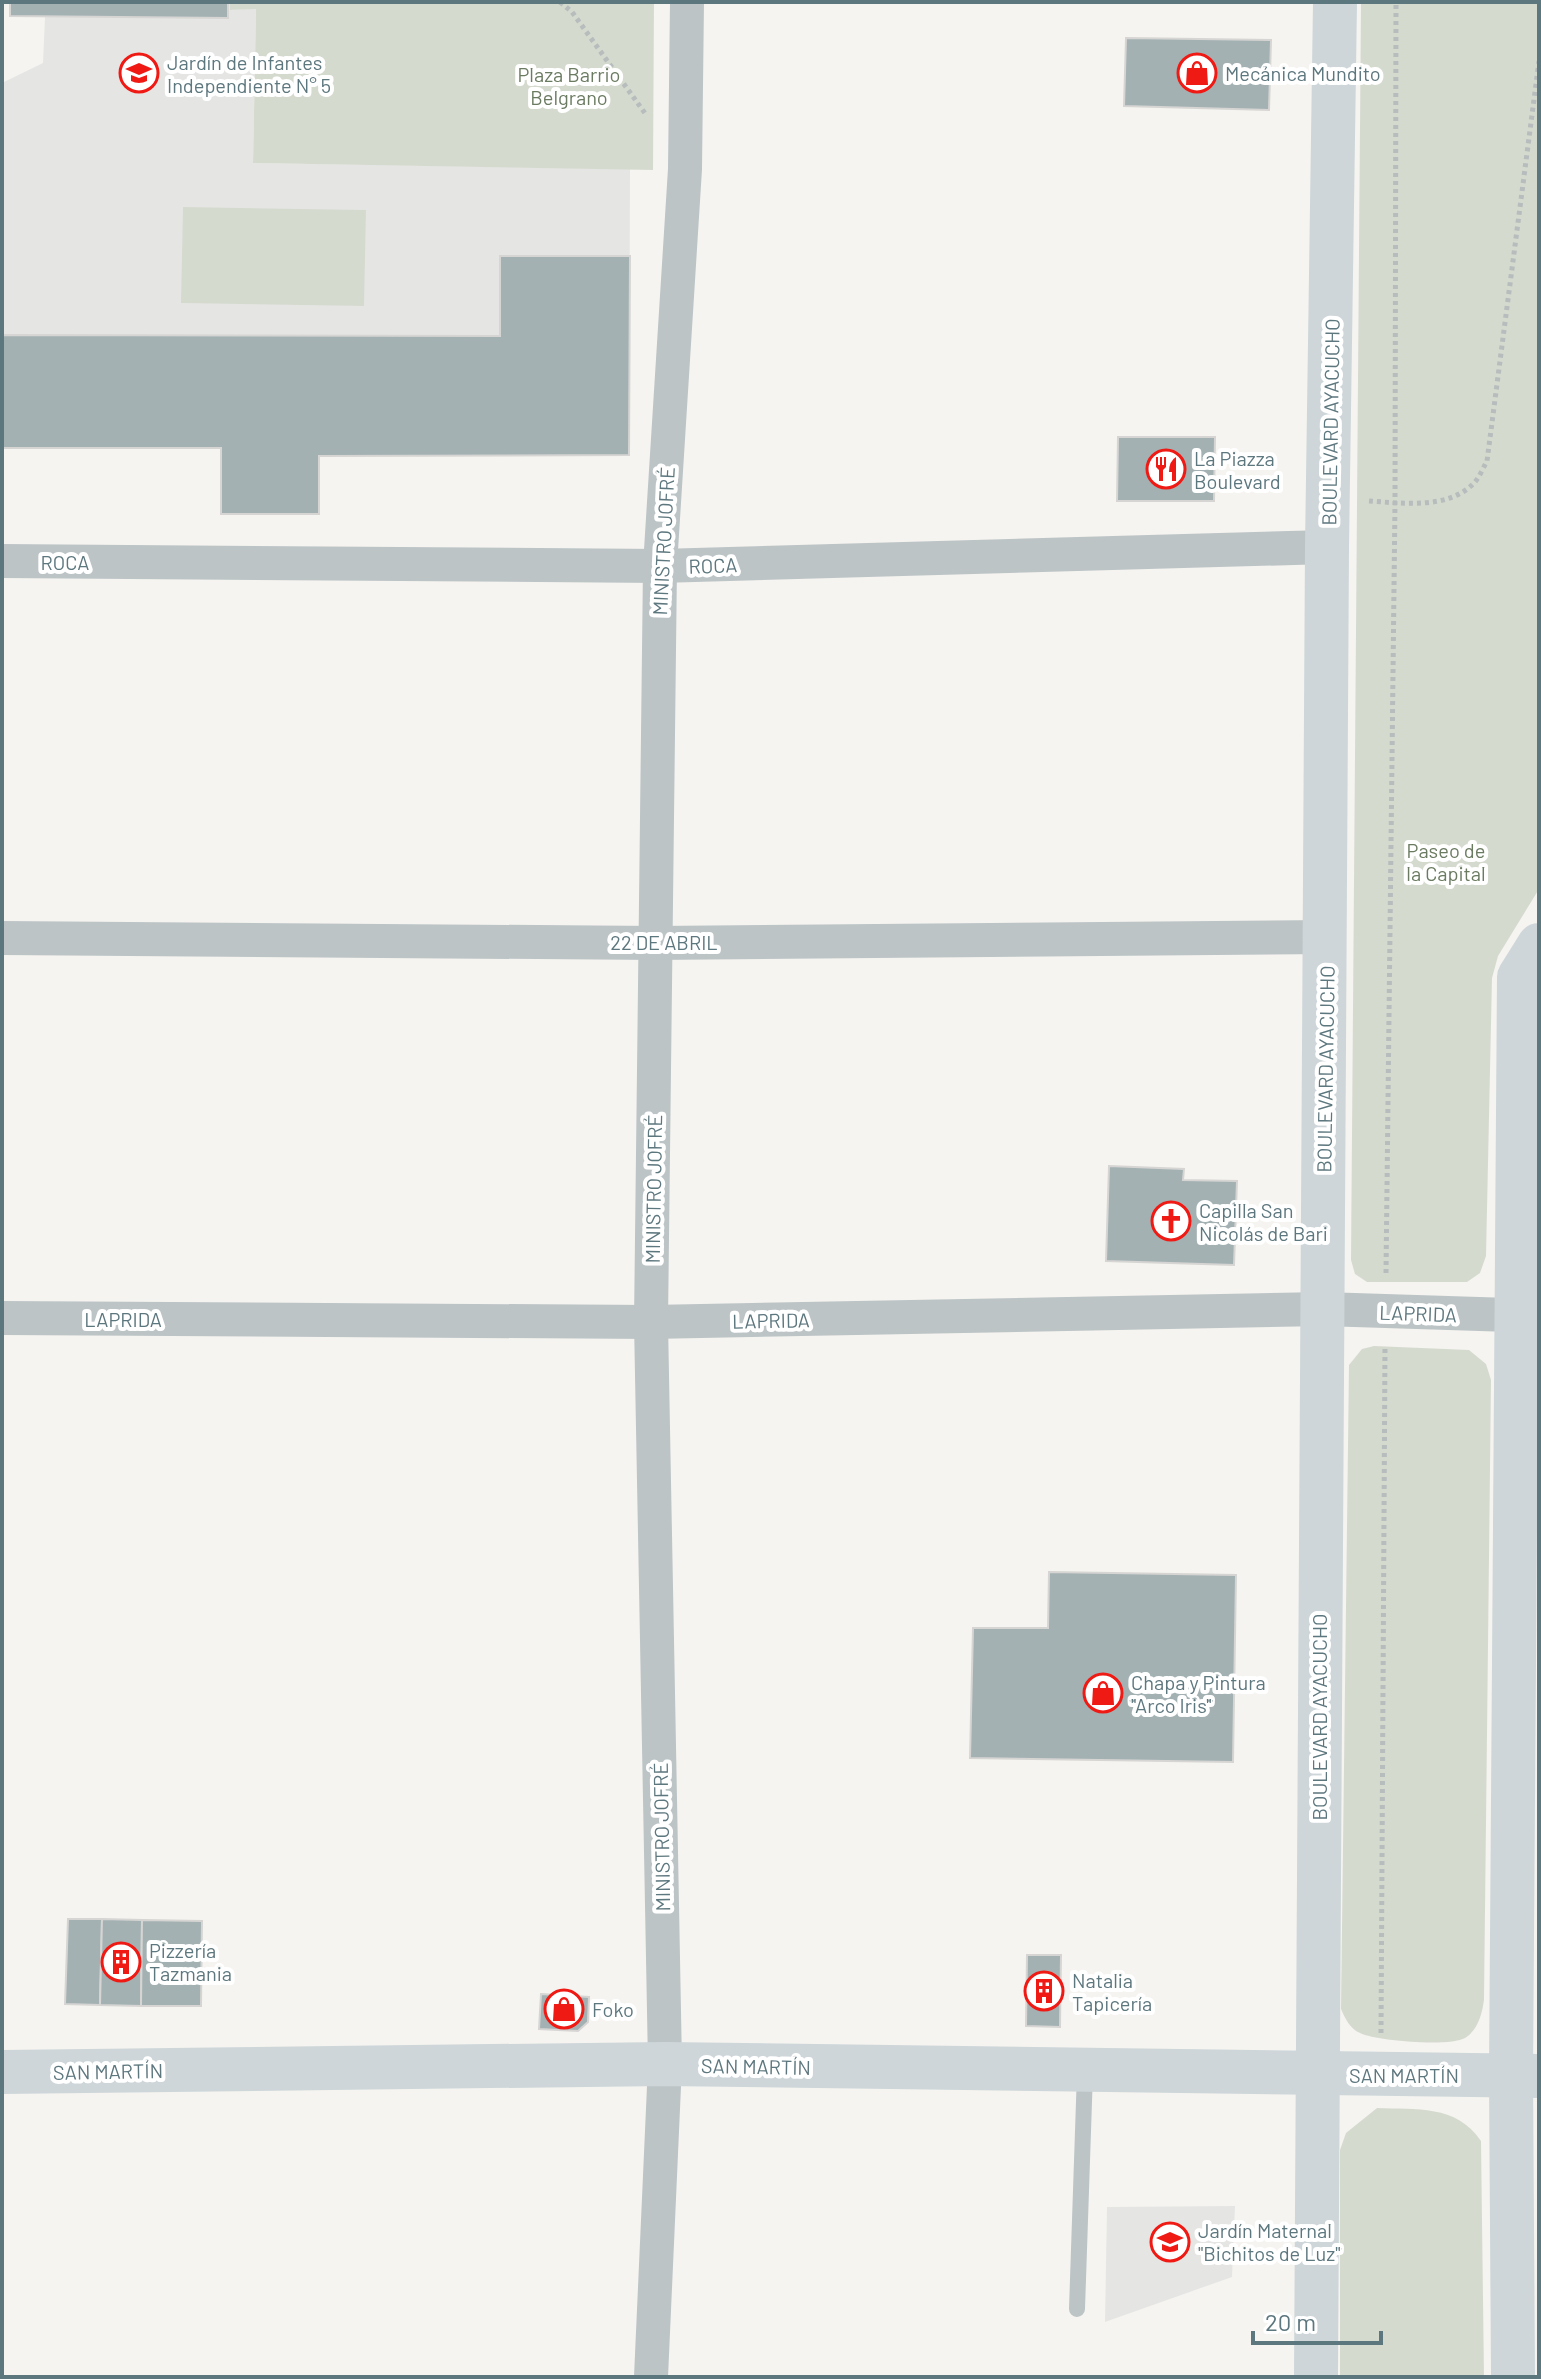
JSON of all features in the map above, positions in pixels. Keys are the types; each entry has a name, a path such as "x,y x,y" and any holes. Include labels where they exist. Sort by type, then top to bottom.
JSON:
{"main road":[{"name":"BOULEVARD AYACUCHO","path":"1316,2377 1327,547 1335,2"},
{"path":"1513,2377 1525,2076 1528,1316 1519,977 1539,945"},
{"name":"SAN MARTÍN","path":"2,2072 665,2064 1525,2076"}],"street":[{"name":"MINISTRO JOFRÉ","path":"651,2377 665,2064 651,1322 660,566 685,169 687,2"},
{"name":"ROCA","path":"2,561 660,566 1327,547"},
{"name":"22 DE ABRIL","path":"2,938 656,943 1326,937"},
{"name":"LAPRIDA","path":"2,1318 651,1322 1323,1309 1528,1316"}],"lane":[{"path":"1077,2309 1085,2070"}],"path":[{"path":"560,2 572,12 685,169"},
{"path":"1381,2075 1395,502 1396,2"},
{"path":"1329,497 1429,503 1454,495 1474,483 1487,461 1539,61"}],"shaded area":[{"path":"10,2 230,2 231,10 256,8 253,163 630,169 629,455 319,456 319,514 221,514 220,448 2,448 2,83 43,63 45,17 10,16"},
{"name":"Jardín Maternal \"Bichitos de Luz\"","path":"1235,2206 1232,2277 1105,2322 1107,2207"}],"green space":[{"name":"Plaza Barrio Belgrano","path":"230,2 654,2 653,170 253,163 256,9 230,10"},
{"name":"Paseo de la Capital","path":"1361,2 1539,2 1539,889 1498,956 1492,978 1486,1256 1480,1273 1467,1282 1367,1282 1355,1274 1351,1260"},
{"path":"183,207 366,210 364,306 181,303"},
{"path":"1374,1346 1469,1350 1486,1364 1491,1380 1484,2000 1473,2031 1457,2041 1413,2042 1368,2036 1353,2029 1341,2009 1349,1365 1362,1349"},
{"path":"1377,2108 1434,2111 1447,2115 1471,2129 1481,2141 1484,2377 1340,2377 1340,2150 1346,2133"}],"building":[{"name":"Jardín de Infantes Independiente N° 5","path":"10,2 228,2 228,18 10,16"},
{"name":"Mecánica Mundito","path":"1126,38 1271,40 1269,110 1124,106"},
{"path":"500,256 630,256 629,455 319,456 319,514 221,514 221,448 2,448 3,335 500,336"},
{"name":"La Piazza Boulevard","path":"1118,437 1215,437 1214,501 1117,501"},
{"name":"Capilla San Nicolás de Bari","path":"1109,1166 1184,1169 1183,1180 1237,1181 1234,1265 1106,1261"},
{"name":"Chapa y Pintura \"Arco Iris\"","path":"1049,1572 1236,1575 1233,1762 970,1758 973,1628 1048,1628"},
{"path":"68,1919 102,1919 100,2005 65,2004"},
{"name":"Pizzería Tazmania","path":"102,1919 142,1920 141,2006 100,2005"},
{"path":"142,1920 202,1921 201,2006 141,2006"},
{"name":"Natalia Tapicería","path":"1027,1955 1061,1955 1060,2027 1026,2026"},
{"name":"Foko","path":"541,1994 589,1997 588,2022 578,2031 539,2029"}],"place":[{"name":"Jardín de Infantes Independiente N° 5","path":"139,73"},
{"name":"Mecánica Mundito","path":"1197,73"},
{"name":"La Piazza Boulevard","path":"1166,469"},
{"name":"Capilla San Nicolás de Bari","path":"1171,1221"},
{"name":"Chapa y Pintura \"Arco Iris\"","path":"1103,1693"},
{"name":"Pizzería Tazmania","path":"121,1962"},
{"name":"Natalia Tapicería","path":"1044,1991"},
{"name":"Foko","path":"564,2009"},
{"name":"Jardín Maternal \"Bichitos de Luz\"","path":"1170,2242"}]}
